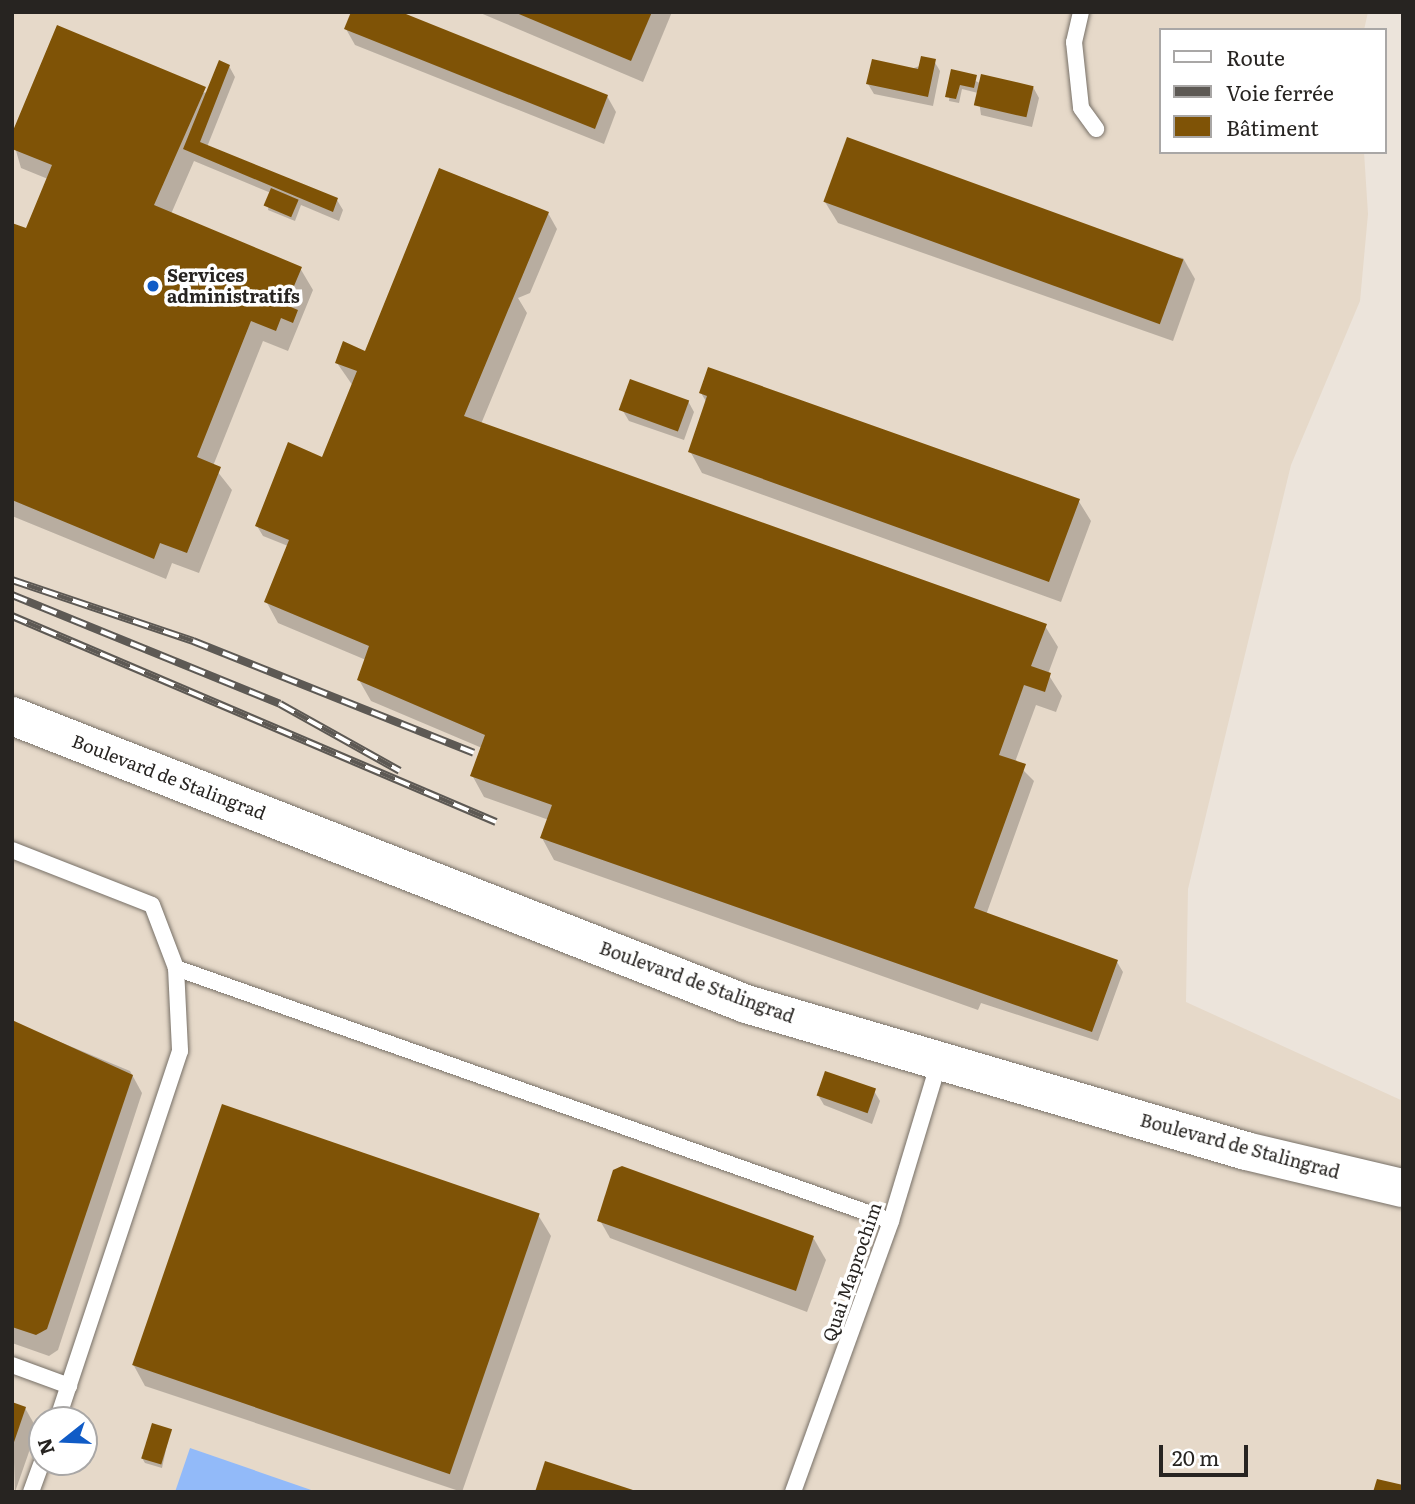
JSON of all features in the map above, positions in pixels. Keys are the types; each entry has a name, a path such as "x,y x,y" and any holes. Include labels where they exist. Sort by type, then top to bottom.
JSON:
{"main road":[{"name":"Boulevard de Stalingrad","path":"12,716 746,1004 1246,1151 1403,1188"}],"lane":[{"path":"1081,12 1074,43 1081,108 1097,130"},
{"path":"12,850 152,905 176,968 180,1051 62,1406"},
{"path":"176,968 891,1221"},
{"name":"Quai Maprochim","path":"793,1492 891,1221 939,1062"},
{"path":"12,1366 69,1386"}],"shaded area":[{"path":"12,12 1368,12 1364,28 1160,28 1160,154 1364,154 1368,214 1360,301 1291,465 1188,889 1186,1002 1403,1101 1403,1492 12,1492"}],"water":[{"path":"190,1448 317,1492 175,1492"}],"building":[{"path":"351,12 401,12 608,95 595,129 344,29"},
{"path":"514,12 652,12 631,61"},
{"name":"Services administratifs","path":"57,25 206,87 154,205 302,267 286,305 298,310 293,323 281,318 276,331 251,321 197,457 221,467 187,553 160,543 154,559 12,500 12,223 26,228 52,165 12,149 12,133"},
{"path":"921,56 936,59 928,97 866,84 872,59 918,69"},
{"path":"219,60 230,65 200,142 338,198 333,212 183,149"},
{"path":"951,69 977,75 974,88 960,85 956,99 945,97"},
{"path":"981,74 1034,86 1026,117 974,105"},
{"path":"847,137 1183,259 1160,324 823,202"},
{"path":"439,168 549,212 464,416 1047,624 1031,666 1051,673 1045,692 1024,685 999,755 1026,764 974,908 1118,960 1092,1032 540,838 552,805 470,776 485,735 357,680 369,646 264,602 289,540 255,526 288,442 322,457 357,371 335,363 343,341 365,351"},
{"path":"271,188 299,200 291,217 264,205"},
{"path":"708,367 1080,499 1049,582 688,452 707,396 699,393"},
{"path":"630,379 689,401 678,432 619,410"},
{"path":"12,1020 133,1075 47,1329 36,1335 12,1327"},
{"path":"825,1071 876,1089 868,1113 817,1096"},
{"path":"222,1104 540,1213 450,1474 132,1365"},
{"path":"622,1166 814,1236 796,1291 597,1221 613,1170"},
{"path":"12,1402 26,1407 13,1445 12,1445"},
{"path":"152,1423 172,1429 161,1465 141,1458"},
{"path":"545,1461 636,1491 636,1492 535,1492"},
{"path":"1377,1479 1403,1485 1403,1492 1373,1492"}],"railway":[{"path":"12,580 193,641 474,753"},
{"path":"12,595 280,704 400,771"},
{"path":"12,616 496,822"}],"place":[{"name":"Services administratifs","path":"153,286"}]}
